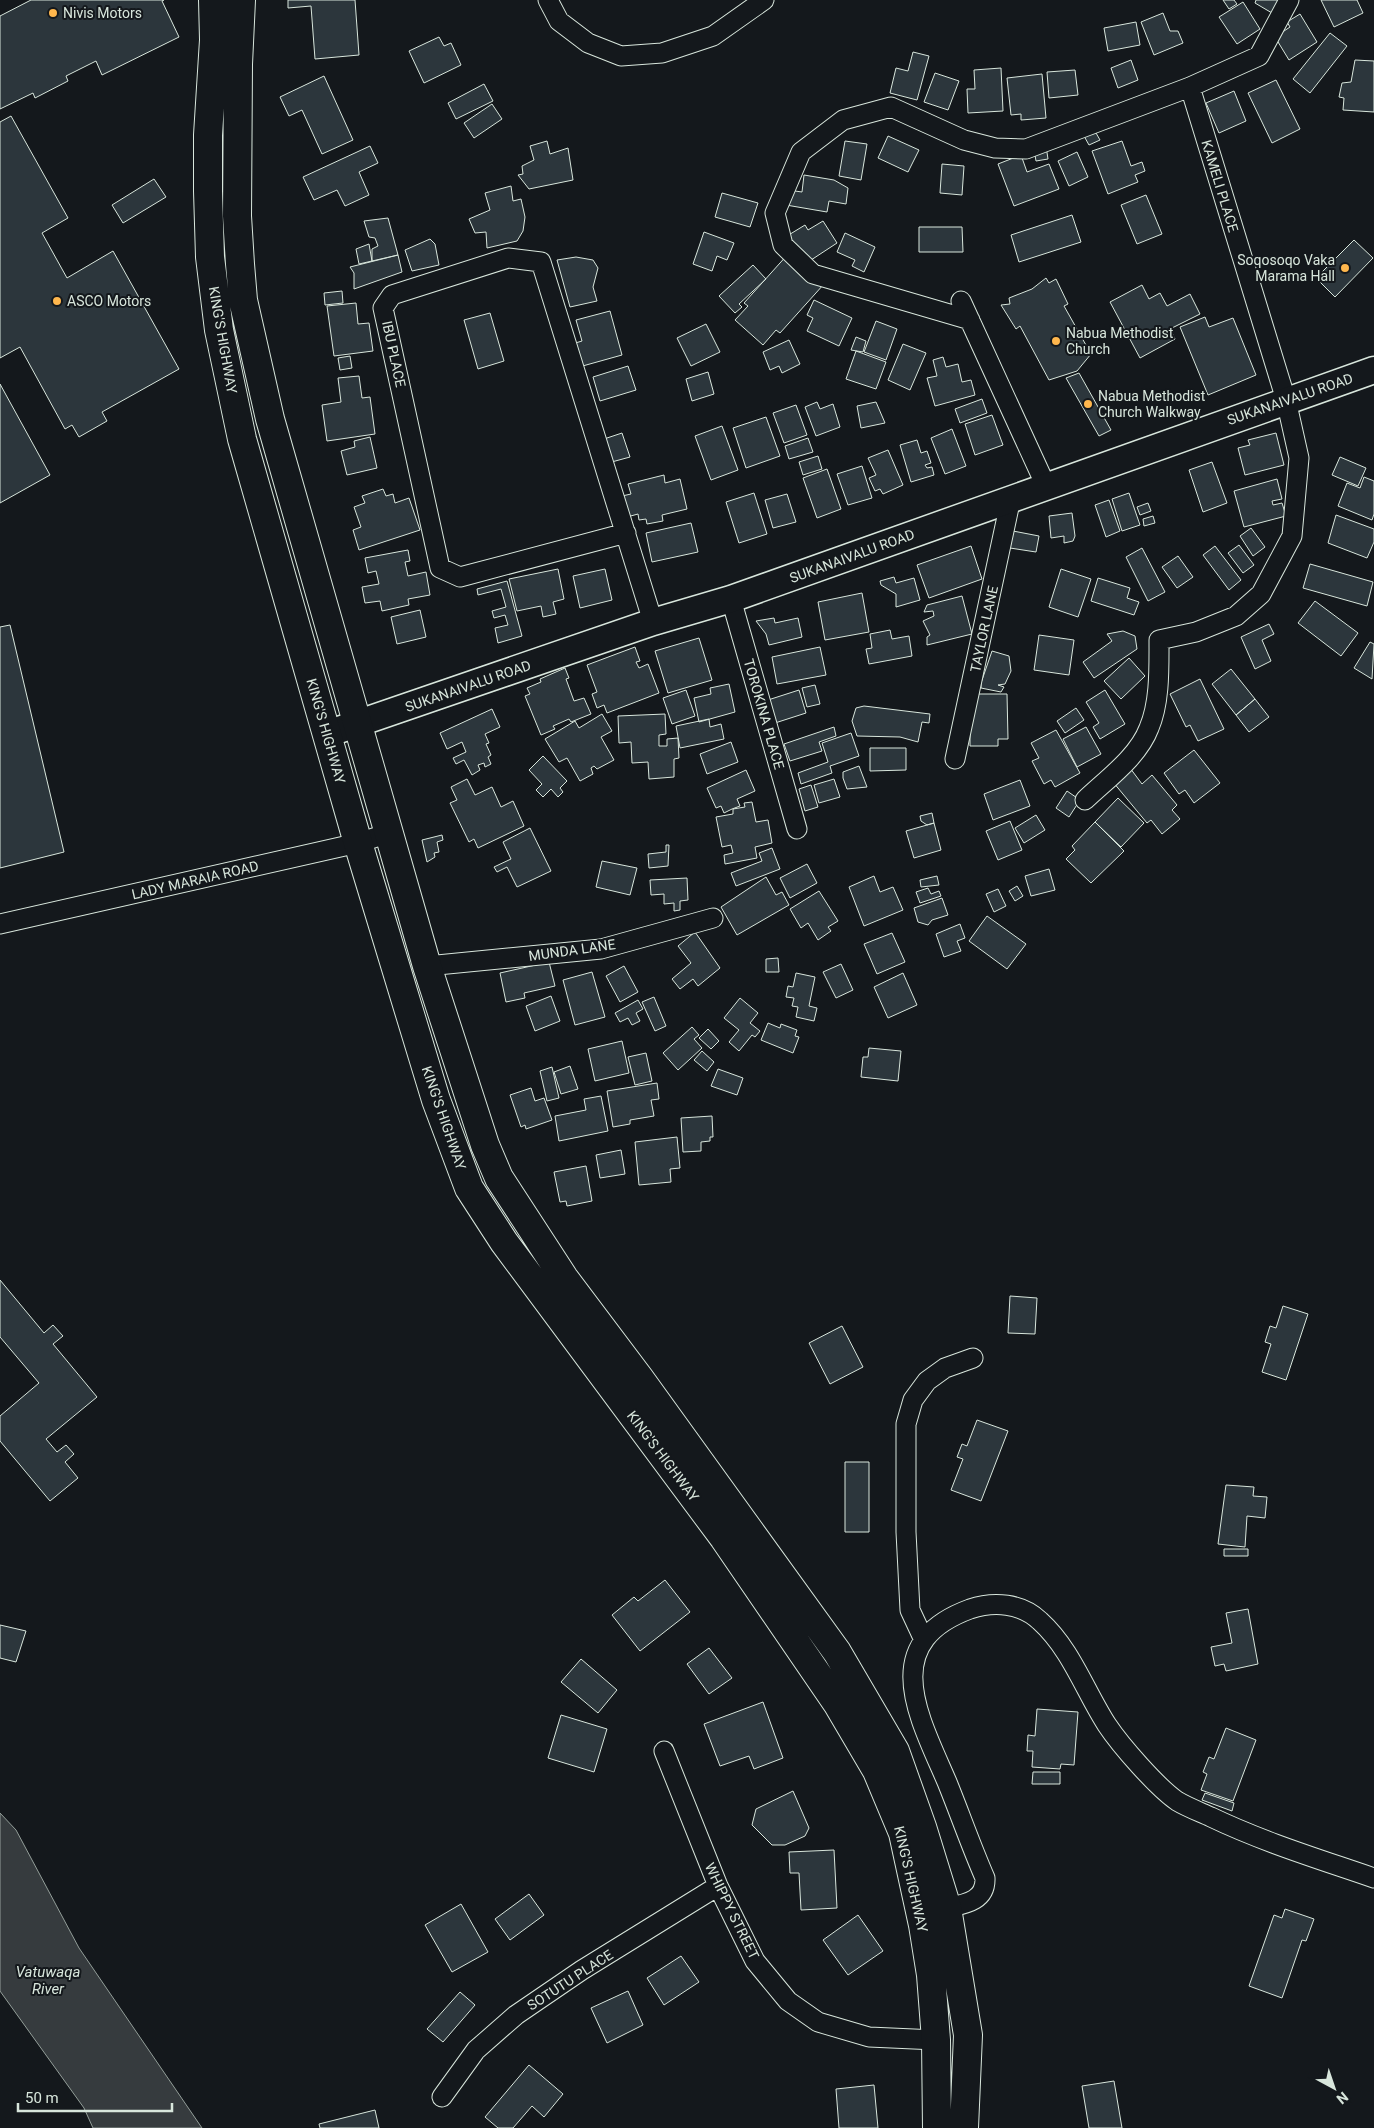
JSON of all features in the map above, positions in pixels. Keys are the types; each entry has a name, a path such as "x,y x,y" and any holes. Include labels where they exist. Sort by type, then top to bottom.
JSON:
{"highway":[{"name":"KING'S HIGHWAY","path":"213,0 214,40 208,135 208,191 210,257 219,330 242,439 358,843 436,1100 469,1188 509,1250 724,1538 837,1703 877,1771 903,1833 929,1967 936,2040 937,2128"},
{"name":"KING'S HIGHWAY","path":"241,0 238,64 237,216 243,300 270,419 427,966 485,1145 499,1178 564,1278 757,1539 837,1652 869,1702 895,1751 947,1908 968,2035 964,2128"}],"main road":[{"name":"SUKANAIVALU ROAD","path":"327,734 653,622 731,599 1374,370"}],"street":[{"path":"548,0 558,21 588,43 621,56 662,53 713,36 764,0"},
{"path":"970,320 813,274 782,245 775,213 801,152 843,120 891,107 964,140 994,148 1026,149 1190,87 1259,56 1289,0"},
{"name":"KAMELI PLACE","path":"1190,87 1286,400"},
{"name":"IBU PLACE","path":"626,533 460,577 440,568 384,308 392,296 508,258 542,262 626,533 653,622"},
{"path":"961,301 1046,486"},
{"path":"1085,800 1135,751 1149,729 1154,715 1159,671 1159,640 1196,632 1236,616 1261,594 1292,536 1299,458 1286,400"},
{"name":"TAYLOR LANE","path":"955,759 1011,498"},
{"name":"TOROKINA PLACE","path":"731,599 797,829"},
{"name":"LADY MARAIA ROAD","path":"0,924 358,843 389,833"},
{"name":"MUNDA LANE","path":"427,966 601,949 713,918"},
{"path":"924,1640 910,1610 906,1532 906,1424 913,1400 927,1381 945,1368 973,1358"},
{"path":"947,1908 976,1899 984,1890 985,1878 922,1724 912,1691 916,1656 924,1640 952,1616 975,1608 1011,1605 1028,1611 1041,1621 1054,1636 1082,1678 1108,1726 1144,1769 1177,1801 1242,1832 1374,1878"},
{"name":"WHIPPY STREET","path":"664,1751 718,1886 755,1961 788,2000 818,2022 869,2037 936,2040"},
{"name":"SOTUTU PLACE","path":"442,2097 476,2050 516,2015 582,1970 718,1886"}],"water":[{"name":"Vatuwaqa River","path":"0,1813 16,1830 79,1948 202,2128 93,2128 84,2108 0,1991"}],"building":[{"path":"31,0 164,0 162,1 179,37 102,75 96,61 66,76 68,81 35,98 33,93 0,109 0,16"},
{"path":"288,0 355,0 359,55 315,59 311,6 288,8"},
{"path":"1223,0 1234,0 1237,4 1229,9"},
{"path":"1256,0 1280,0 1272,13 1255,3"},
{"path":"1321,0 1357,0 1363,13 1334,27"},
{"path":"1243,2 1260,29 1237,44 1219,17"},
{"path":"1163,13 1170,31 1178,31 1183,43 1154,55 1141,22"},
{"path":"1300,14 1317,42 1289,60 1275,37 1290,27 1287,22"},
{"path":"1136,22 1140,45 1108,51 1104,28"},
{"path":"1330,33 1347,46 1310,93 1293,79"},
{"path":"439,37 444,46 451,43 461,65 424,83 409,51"},
{"path":"913,52 929,56 917,100 890,93 896,68 908,71"},
{"path":"1131,60 1138,80 1118,88 1111,68"},
{"path":"1355,60 1374,61 1374,112 1343,110 1344,98 1339,97 1342,83 1351,82"},
{"path":"1001,68 1003,111 968,113 967,89 975,89 974,70"},
{"path":"1075,70 1078,95 1049,98 1047,72"},
{"path":"935,73 959,81 948,110 924,102"},
{"path":"1042,74 1046,118 1021,120 1021,114 1011,115 1007,78"},
{"path":"324,76 353,140 322,154 302,110 289,116 280,97"},
{"path":"1276,80 1300,129 1272,143 1248,93"},
{"path":"484,84 493,101 456,119 448,103"},
{"path":"1234,91 1246,121 1219,133 1206,103"},
{"path":"492,104 502,119 474,138 464,123"},
{"path":"11,116 68,218 42,233 67,278 113,251 179,369 102,412 107,421 79,437 72,425 65,429 20,347 0,358 0,122"},
{"path":"1096,133 1100,140 1089,145 1084,136"},
{"path":"888,136 919,150 908,172 878,158"},
{"path":"547,141 550,154 568,148 573,180 529,189 518,175 523,174 522,166 534,160 530,146"},
{"path":"845,141 867,144 861,180 839,176"},
{"path":"1122,141 1131,166 1142,162 1145,171 1135,175 1138,182 1108,194 1092,151"},
{"path":"370,146 378,163 359,172 369,195 345,206 337,190 314,200 303,177"},
{"path":"1046,146 1048,159 1036,161 1034,149"},
{"path":"1077,152 1088,177 1069,186 1058,161"},
{"path":"1021,155 1027,172 1049,164 1059,189 1014,206 998,164"},
{"path":"942,164 964,166 962,195 940,193"},
{"path":"804,175 834,180 848,188 846,204 829,201 827,212 786,205 788,190 802,192"},
{"path":"154,179 166,197 123,223 112,205"},
{"path":"511,186 513,201 521,199 525,217 523,231 517,241 487,248 486,232 475,233 469,219 490,210 485,193"},
{"path":"722,193 758,203 750,227 715,217"},
{"path":"1146,195 1162,234 1137,244 1121,205"},
{"path":"1072,215 1081,242 1019,262 1011,235"},
{"path":"388,218 398,255 372,261 372,249 378,246 375,238 369,237 364,221"},
{"path":"823,221 837,243 805,264 787,236 805,225 808,230"},
{"path":"919,227 962,227 963,252 919,252"},
{"path":"704,232 734,243 727,260 717,256 712,271 693,264"},
{"path":"845,233 875,247 864,272 852,266 855,260 837,252"},
{"path":"430,239 435,244 439,265 412,271 405,250"},
{"name":"Soqosoqo Vaka Marama Hall","path":"1354,240 1373,258 1335,297 1316,278"},
{"path":"369,244 372,261 359,264 356,249"},
{"path":"789,253 824,284 780,333 776,330 763,345 735,320 748,306 744,303"},
{"path":"398,255 402,272 354,289 354,273 350,267"},
{"path":"576,257 593,260 598,268 593,287 597,301 570,307 557,260"},
{"path":"753,265 766,279 739,304 742,307 735,313 719,296"},
{"name":"Nabua Methodist Church","path":"1046,278 1049,283 1056,279 1068,304 1064,306 1091,354 1077,371 1049,380 1020,326 1016,329 1001,305 1010,304 1009,298 1032,289"},
{"path":"1142,285 1149,299 1160,293 1167,306 1190,294 1200,314 1170,329 1175,339 1140,358 1110,302"},
{"path":"342,291 343,303 325,305 324,293"},
{"path":"814,300 852,318 839,346 807,331 813,318 807,315"},
{"path":"356,303 358,324 369,323 373,351 334,356 327,306"},
{"path":"610,311 622,355 579,367 572,344 582,341 576,320"},
{"path":"490,313 504,361 478,369 464,320"},
{"path":"1205,317 1209,327 1233,318 1256,375 1208,395 1180,327"},
{"path":"876,321 897,329 886,360 864,352"},
{"path":"706,324 720,352 691,366 677,338"},
{"path":"856,337 866,341 863,352 851,350"},
{"path":"789,340 800,364 782,373 779,366 770,370 763,352"},
{"path":"903,344 926,353 910,390 888,380"},
{"path":"856,351 886,362 876,389 846,379"},
{"path":"350,356 352,368 340,370 338,358"},
{"path":"943,357 946,367 958,364 962,382 971,380 975,395 935,406 927,378 937,376 933,360"},
{"path":"628,366 636,390 600,401 593,377"},
{"path":"708,372 714,394 692,401 686,379"},
{"name":"Nabua Methodist Church Walkway","path":"1079,373 1111,430 1099,436 1066,378"},
{"path":"359,376 362,398 370,397 375,434 327,441 322,405 341,402 338,378"},
{"path":"0,384 50,475 0,503"},
{"path":"982,399 987,413 960,423 955,409"},
{"path":"817,402 820,409 833,404 840,427 816,436 805,407"},
{"path":"876,402 885,423 861,428 857,406"},
{"path":"796,405 807,435 784,443 773,413"},
{"path":"992,415 1003,445 975,455 965,424"},
{"path":"766,417 780,456 746,468 733,428"},
{"path":"722,426 738,470 711,480 695,436"},
{"path":"952,429 966,466 945,474 931,438"},
{"path":"622,433 630,457 608,463 601,440"},
{"path":"1276,433 1284,465 1245,475 1238,448 1250,445 1248,440"},
{"path":"370,437 377,468 347,475 341,451 355,447 354,441"},
{"path":"808,438 813,452 789,459 785,446"},
{"path":"917,440 921,453 927,451 931,463 925,465 927,468 932,467 934,475 911,482 900,445"},
{"path":"888,450 903,485 883,494 880,489 875,491 869,478 876,475 868,458"},
{"path":"818,456 822,469 803,475 799,462"},
{"path":"1340,457 1366,468 1358,486 1332,475"},
{"path":"1212,462 1227,503 1203,512 1189,470"},
{"path":"862,466 872,498 848,505 837,474"},
{"path":"827,469 841,509 817,518 803,478"},
{"path":"664,475 665,483 680,479 687,509 662,515 663,521 647,524 646,519 639,520 638,514 627,517 622,496 631,494 628,484"},
{"path":"1364,477 1374,481 1374,514 1372,520 1338,506 1347,483 1360,488"},
{"path":"1277,479 1282,499 1272,501 1273,505 1282,503 1286,516 1244,527 1234,491"},
{"path":"383,489 386,496 393,494 395,503 409,498 420,530 359,550 353,530 361,527 354,507 365,503 362,496"},
{"path":"754,493 767,534 739,543 726,502"},
{"path":"1129,493 1140,525 1122,531 1112,499"},
{"path":"787,494 796,522 773,528 765,500"},
{"path":"1109,500 1120,531 1106,537 1095,505"},
{"path":"1148,503 1151,511 1140,515 1137,507"},
{"path":"1072,513 1075,536 1073,541 1064,543 1064,536 1051,538 1049,516"},
{"path":"1336,515 1374,529 1374,542 1367,558 1328,543"},
{"path":"1153,516 1155,523 1144,526 1143,519"},
{"path":"691,523 698,552 652,562 646,533"},
{"path":"1251,528 1265,547 1253,556 1240,536"},
{"path":"1013,531 1039,536 1036,552 1010,548"},
{"path":"1239,545 1254,565 1243,573 1228,553"},
{"path":"971,546 982,579 929,598 917,565"},
{"path":"1215,546 1241,580 1229,590 1203,555"},
{"path":"1142,548 1165,592 1148,601 1126,557"},
{"path":"408,550 410,561 405,562 408,576 426,572 430,595 408,599 409,605 382,611 380,601 365,603 362,587 379,584 376,571 368,573 365,558"},
{"path":"1178,556 1193,577 1177,588 1162,567"},
{"path":"1310,564 1373,582 1367,606 1303,588"},
{"path":"558,569 564,599 553,602 556,614 543,617 541,606 517,611 509,579"},
{"path":"605,569 612,600 580,608 573,576"},
{"path":"1061,569 1091,579 1078,617 1049,607"},
{"path":"894,577 896,583 914,578 920,600 896,607 896,594 881,585 880,581"},
{"path":"1098,578 1130,588 1127,598 1139,602 1134,615 1091,601"},
{"path":"507,581 522,636 498,643 495,628 508,625 505,615 494,618 492,611 506,607 501,589 478,595 477,589"},
{"path":"862,593 869,632 825,640 818,602"},
{"path":"962,596 972,634 927,645 927,637 930,635 923,621 934,616 933,611 924,612 927,605"},
{"path":"1315,601 1358,633 1341,656 1298,623"},
{"path":"420,610 426,637 397,644 391,617"},
{"path":"774,618 775,623 798,618 802,637 769,645 766,634 756,621"},
{"path":"1269,624 1274,634 1262,640 1271,661 1255,669 1241,637"},
{"path":"10,625 64,852 0,868 0,627"},
{"path":"890,630 892,639 909,636 912,656 869,664 866,649 872,648 870,634"},
{"path":"1123,631 1135,636 1137,649 1094,678 1083,662 1112,641 1107,634"},
{"path":"1039,635 1074,640 1069,675 1034,670"},
{"path":"699,638 712,680 668,693 655,651"},
{"path":"1370,642 1374,644 1372,679 1354,668"},
{"path":"635,647 640,661 636,662 639,668 648,664 659,693 607,713 604,705 597,708 592,694 597,692 587,665"},
{"path":"820,647 826,675 777,684 772,657"},
{"path":"992,651 1009,656 1011,671 1005,684 998,685 1004,687 1001,692 981,688"},
{"path":"1129,658 1145,676 1121,699 1104,681"},
{"path":"565,668 569,678 566,679 574,701 584,698 591,714 571,722 569,719 553,726 555,729 541,735 525,696 530,694 527,688 541,682 540,679"},
{"path":"1231,669 1255,699 1236,715 1212,684"},
{"path":"1200,679 1224,729 1198,741 1190,725 1186,727 1170,694"},
{"path":"729,684 735,712 699,722 694,698 711,694 710,688"},
{"path":"815,685 820,704 807,707 802,688"},
{"path":"686,690 695,716 672,724 663,698"},
{"path":"799,690 806,713 775,723 768,700"},
{"path":"1105,690 1125,724 1100,739 1093,727 1099,723 1086,702"},
{"path":"970,694 1007,694 1008,739 998,739 998,746 970,746"},
{"path":"1255,699 1269,717 1249,732 1236,715"},
{"path":"864,706 930,714 929,723 922,722 918,742 900,737 857,736 852,721 856,708"},
{"path":"1076,708 1084,720 1065,733 1057,721"},
{"path":"492,709 500,727 485,734 489,743 486,744 491,755 488,757 491,764 485,767 484,763 478,765 480,770 472,775 464,760 456,764 453,758 466,752 462,742 447,749 440,733"},
{"path":"602,714 612,731 601,737 614,760 597,769 594,766 591,768 593,774 580,781 567,758 559,762 545,739 575,721 579,728"},
{"path":"665,714 666,734 659,735 659,746 667,746 667,739 678,738 679,758 674,759 674,777 649,779 648,762 632,763 631,742 619,743 618,716"},
{"path":"709,719 710,727 721,724 724,739 680,748 676,726"},
{"path":"834,727 836,736 819,742 822,751 790,761 784,744"},
{"path":"1086,727 1101,754 1077,767 1063,739"},
{"path":"1056,730 1080,773 1055,787 1051,780 1044,784 1032,761 1039,758 1031,743"},
{"path":"851,733 859,756 830,766 832,773 801,784 798,773 828,762 822,743"},
{"path":"731,742 738,762 707,774 700,754"},
{"path":"870,748 906,748 906,770 870,771"},
{"path":"1194,750 1220,783 1194,803 1185,790 1179,794 1164,773"},
{"path":"543,756 567,781 560,788 563,792 558,797 551,789 543,797 536,790 542,784 529,770"},
{"path":"859,766 867,787 847,789 843,772"},
{"path":"1130,768 1142,784 1152,775 1177,805 1172,810 1180,819 1162,834 1151,820 1147,823 1113,782"},
{"path":"746,770 755,791 737,799 740,806 724,813 721,806 716,808 707,788"},
{"path":"467,779 475,795 492,787 501,807 513,801 524,826 478,848 474,839 469,842 450,803 457,800 451,787"},
{"path":"834,779 840,797 819,803 814,785"},
{"path":"1020,780 1030,806 993,820 984,794"},
{"path":"811,785 818,807 805,811 799,789"},
{"path":"1067,791 1080,800 1069,817 1056,808"},
{"path":"1118,798 1144,823 1121,847 1095,822"},
{"path":"752,802 756,822 768,820 772,843 755,847 757,858 725,864 724,855 733,853 731,845 722,847 716,817 733,814 733,809 745,807 744,803"},
{"path":"932,813 934,823 927,825 921,821 920,816"},
{"path":"1036,815 1045,830 1024,843 1015,828"},
{"path":"1010,821 1022,850 998,860 986,831"},
{"path":"1095,822 1124,851 1091,883 1066,859 1075,850 1072,846"},
{"path":"934,823 941,850 914,858 906,831"},
{"path":"530,828 551,871 517,887 507,867 497,872 494,867 511,859 503,842"},
{"path":"442,835 443,840 437,842 439,852 434,853 435,857 427,862 422,840"},
{"path":"666,845 669,845 668,866 649,868 648,854 666,852"},
{"path":"772,848 780,869 736,886 731,873 762,861 759,853"},
{"path":"602,861 637,868 630,895 596,887"},
{"path":"807,864 817,883 790,898 780,878"},
{"path":"1049,869 1055,890 1031,896 1025,876"},
{"path":"874,876 880,892 893,887 903,910 864,926 849,887"},
{"path":"937,876 939,885 921,887 920,880"},
{"path":"766,877 776,895 782,892 789,905 737,935 721,907"},
{"path":"687,878 688,900 680,901 680,910 674,911 674,903 664,904 664,894 651,895 650,880"},
{"path":"1017,886 1023,896 1015,901 1009,891"},
{"path":"928,888 931,894 939,891 941,896 920,903 916,892"},
{"path":"998,889 1006,906 994,912 986,894"},
{"path":"819,891 838,921 828,927 831,931 818,940 808,923 801,928 790,909"},
{"path":"942,898 948,915 932,920 928,925 918,922 914,908"},
{"path":"987,916 1026,944 1007,969 969,941"},
{"path":"960,924 965,938 957,941 961,951 944,957 936,934"},
{"path":"695,932 720,968 698,986 693,979 680,989 672,979 691,963 678,946"},
{"path":"892,933 905,962 877,974 864,944"},
{"path":"778,958 779,972 766,972 766,959"},
{"path":"549,962 555,986 524,993 525,998 506,1002 500,973"},
{"path":"841,964 853,990 836,998 823,972"},
{"path":"624,966 638,992 620,1002 606,976"},
{"path":"592,972 605,1017 575,1025 563,980"},
{"path":"796,973 815,977 809,1006 817,1008 814,1021 796,1017 798,1007 792,1006 794,998 786,997 788,986 793,987"},
{"path":"903,973 917,1005 888,1018 874,987"},
{"path":"551,996 560,1021 535,1031 526,1006"},
{"path":"654,997 666,1026 655,1031 642,1002"},
{"path":"740,998 758,1013 750,1023 760,1031 755,1037 752,1035 739,1051 729,1042 739,1030 724,1018"},
{"path":"638,1000 643,1009 636,1013 640,1021 632,1025 628,1018 620,1022 615,1013"},
{"path":"768,1023 780,1028 781,1024 797,1030 795,1036 799,1037 793,1053 761,1040"},
{"path":"692,1027 699,1035 694,1039 702,1048 678,1070 663,1053"},
{"path":"708,1029 719,1041 711,1049 699,1038"},
{"path":"622,1041 629,1073 595,1081 588,1049"},
{"path":"869,1048 901,1051 898,1081 861,1077 863,1057 868,1057"},
{"path":"702,1051 714,1062 707,1071 694,1060"},
{"path":"646,1053 652,1081 635,1085 628,1057"},
{"path":"570,1066 578,1089 561,1094 554,1072"},
{"path":"552,1067 559,1098 547,1101 540,1071"},
{"path":"718,1069 743,1078 737,1095 711,1086"},
{"path":"657,1083 659,1099 651,1100 654,1116 630,1120 630,1124 613,1127 607,1091"},
{"path":"531,1088 535,1101 544,1098 552,1120 526,1129 525,1125 521,1127 510,1095"},
{"path":"601,1096 608,1131 559,1141 555,1116 586,1110 584,1099"},
{"path":"712,1116 713,1137 710,1137 710,1141 701,1142 701,1151 683,1152 681,1118"},
{"path":"677,1137 680,1168 670,1169 671,1182 639,1185 635,1142"},
{"path":"621,1150 625,1174 600,1178 596,1155"},
{"path":"586,1166 592,1201 567,1206 566,1201 560,1202 554,1172"},
{"path":"0,1280 44,1333 53,1325 63,1336 53,1344 97,1397 46,1439 57,1452 66,1445 74,1454 65,1462 78,1478 50,1501 0,1441 0,1416 39,1383 0,1337"},
{"path":"1010,1296 1037,1298 1035,1334 1008,1333"},
{"path":"1283,1306 1308,1314 1286,1380 1262,1372 1271,1344 1265,1342 1270,1326 1276,1328"},
{"path":"842,1326 863,1367 830,1384 809,1343"},
{"path":"977,1420 1008,1431 981,1501 951,1490 963,1459 957,1457 962,1444 967,1446"},
{"path":"845,1462 869,1462 869,1532 845,1532"},
{"path":"1226,1485 1254,1487 1253,1496 1267,1497 1265,1518 1247,1516 1245,1547 1218,1544"},
{"path":"1224,1549 1248,1549 1248,1556 1224,1556"},
{"path":"665,1580 690,1612 640,1651 612,1615 634,1597 638,1601"},
{"path":"1248,1609 1258,1664 1226,1671 1224,1664 1215,1666 1211,1647 1232,1643 1226,1613"},
{"path":"0,1625 26,1631 16,1662 0,1658"},
{"path":"709,1648 732,1678 709,1694 687,1664"},
{"path":"581,1659 617,1690 598,1713 561,1682"},
{"path":"763,1702 783,1758 754,1769 749,1756 720,1766 704,1724"},
{"path":"1037,1709 1078,1712 1074,1765 1061,1764 1060,1769 1032,1767 1033,1751 1027,1751 1028,1735 1035,1736"},
{"path":"561,1715 607,1729 594,1772 548,1758"},
{"path":"1226,1728 1256,1740 1233,1801 1201,1790 1207,1774 1203,1772 1209,1757 1214,1759"},
{"path":"1033,1772 1060,1772 1060,1784 1032,1784"},
{"path":"793,1791 809,1828 805,1836 785,1845 772,1845 752,1825 756,1809"},
{"path":"1205,1793 1234,1803 1232,1811 1202,1800"},
{"path":"834,1850 837,1908 801,1910 799,1873 790,1873 789,1852"},
{"path":"529,1894 544,1915 510,1940 495,1919"},
{"path":"461,1904 488,1952 452,1972 425,1925"},
{"path":"1285,1909 1314,1919 1306,1941 1302,1940 1282,1998 1249,1986 1274,1915 1282,1918"},
{"path":"858,1915 883,1951 848,1975 823,1940"},
{"path":"681,1956 699,1982 664,2005 647,1978"},
{"path":"628,1991 643,2025 607,2043 591,2008"},
{"path":"460,1992 475,2005 443,2042 427,2029"},
{"path":"529,2065 563,2094 544,2117 532,2106 513,2128 498,2128 485,2117"},
{"path":"1114,2081 1122,2128 1089,2128 1082,2086"},
{"path":"874,2085 878,2128 839,2128 836,2089"},
{"path":"375,2110 379,2128 320,2128 319,2124"}],"place":[{"name":"Nivis Motors","path":"53,13"},
{"name":"Soqosoqo Vaka Marama Hall","path":"1345,268"},
{"name":"ASCO Motors","path":"57,301"},
{"name":"Nabua Methodist Church","path":"1056,341"},
{"name":"Nabua Methodist Church Walkway","path":"1088,404"}]}
